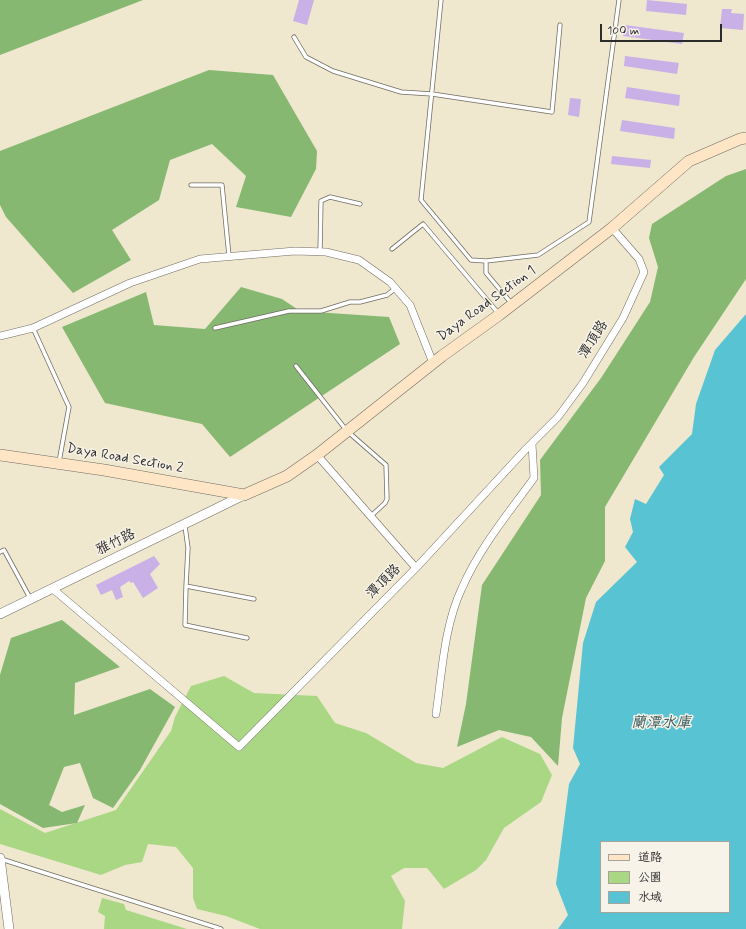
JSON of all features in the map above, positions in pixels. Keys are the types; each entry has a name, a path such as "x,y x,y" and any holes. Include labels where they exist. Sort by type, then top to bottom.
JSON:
{"main road":[{"name":"Daya Road Section 1","path":"244,495 287,476 317,455 433,363 513,305 612,228 689,161 740,139 746,138"},
{"name":"Daya Road Section 2","path":"0,455 59,463 244,495"}],"street":[{"name":"潭頂路","path":"54,589 239,747 416,568 558,417 583,383 623,318 644,272 639,259 612,228"},
{"path":"0,336 33,328 130,283 200,259 295,251 320,252 359,260 390,282 410,305 433,363"},
{"path":"436,714 449,626 461,589 489,537 534,478 532,444"},
{"path":"317,455 416,568"},
{"name":"雅竹路","path":"0,614 54,589 244,495"},
{"path":"1,858 9,929"}],"lane":[{"path":"441,0 421,200 471,260 486,261 538,255 589,222 620,0"},
{"path":"294,37 306,57 333,71 401,92 432,94 552,112 560,25"},
{"path":"191,185 222,185 229,256"},
{"path":"320,252 321,201 330,197 360,204"},
{"path":"392,249 423,224 499,315"},
{"path":"486,261 486,273 513,305"},
{"path":"215,328 289,311 322,310 350,302 360,302 387,295 396,288"},
{"path":"33,328 70,407 59,463"},
{"path":"296,366 347,431 386,465 387,499 385,503 371,516"},
{"path":"185,524 188,548 185,625 247,638"},
{"path":"0,552 4,550 30,599"},
{"path":"186,586 254,599"},
{"path":"1,858 221,929"}],"green space":[{"path":"0,0 143,0 0,55"},
{"path":"209,70 273,75 317,151 316,169 291,217 236,207 246,176 212,144 170,160 159,200 112,230 131,260 73,293 6,217 0,205 0,151"},
{"path":"746,169 746,279 694,357 605,507 605,561 586,598 562,718 558,766 531,737 499,730 457,747 466,704 482,585 541,495 540,460 601,378 650,302 658,267 649,238 652,224 726,176"},
{"path":"241,287 282,299 300,311 389,317 400,344 230,457 202,424 105,403 62,327 146,292 154,325 205,329"},
{"path":"62,620 120,667 75,683 74,715 150,689 175,707 140,770 113,808 93,798 80,763 64,767 49,805 62,812 85,805 77,823 43,828 0,804 0,675 11,638"},
{"path":"224,676 254,693 317,696 335,723 366,733 416,763 443,768 502,737 540,754 552,775 541,802 504,828 486,860 476,870 444,889 427,868 404,868 391,876 405,901 402,929 260,929 226,916 197,909 193,898 193,868 176,847 148,844 142,862 125,865 101,875 0,844 0,809 45,833 116,810 171,731 175,717 191,686"},
{"path":"102,898 124,904 126,910 187,929 104,929 105,916 98,912"}],"water":[{"name":"蘭潭水庫","path":"746,314 746,929 558,929 568,915 556,884 569,784 580,764 573,748 583,643 596,602 637,562 625,547 633,532 630,519 635,499 646,504 664,475 659,467 692,434 696,404 715,350"}],"building":[{"path":"299,0 314,0 307,25 293,21"},
{"path":"647,0 687,4 686,15 646,11"},
{"path":"722,9 732,9 731,13 744,14 743,30 720,28"},
{"path":"625,25 684,33 682,44 623,36"},
{"path":"625,56 679,63 677,74 624,66"},
{"path":"627,87 680,95 679,106 625,98"},
{"path":"570,98 581,99 579,117 568,115"},
{"path":"622,120 675,128 674,139 620,131"},
{"path":"612,156 651,160 650,168 611,164"},
{"path":"154,556 160,564 150,574 158,588 143,598 133,582 131,583 129,581 120,587 123,597 116,600 112,590 101,595 96,585"}]}
